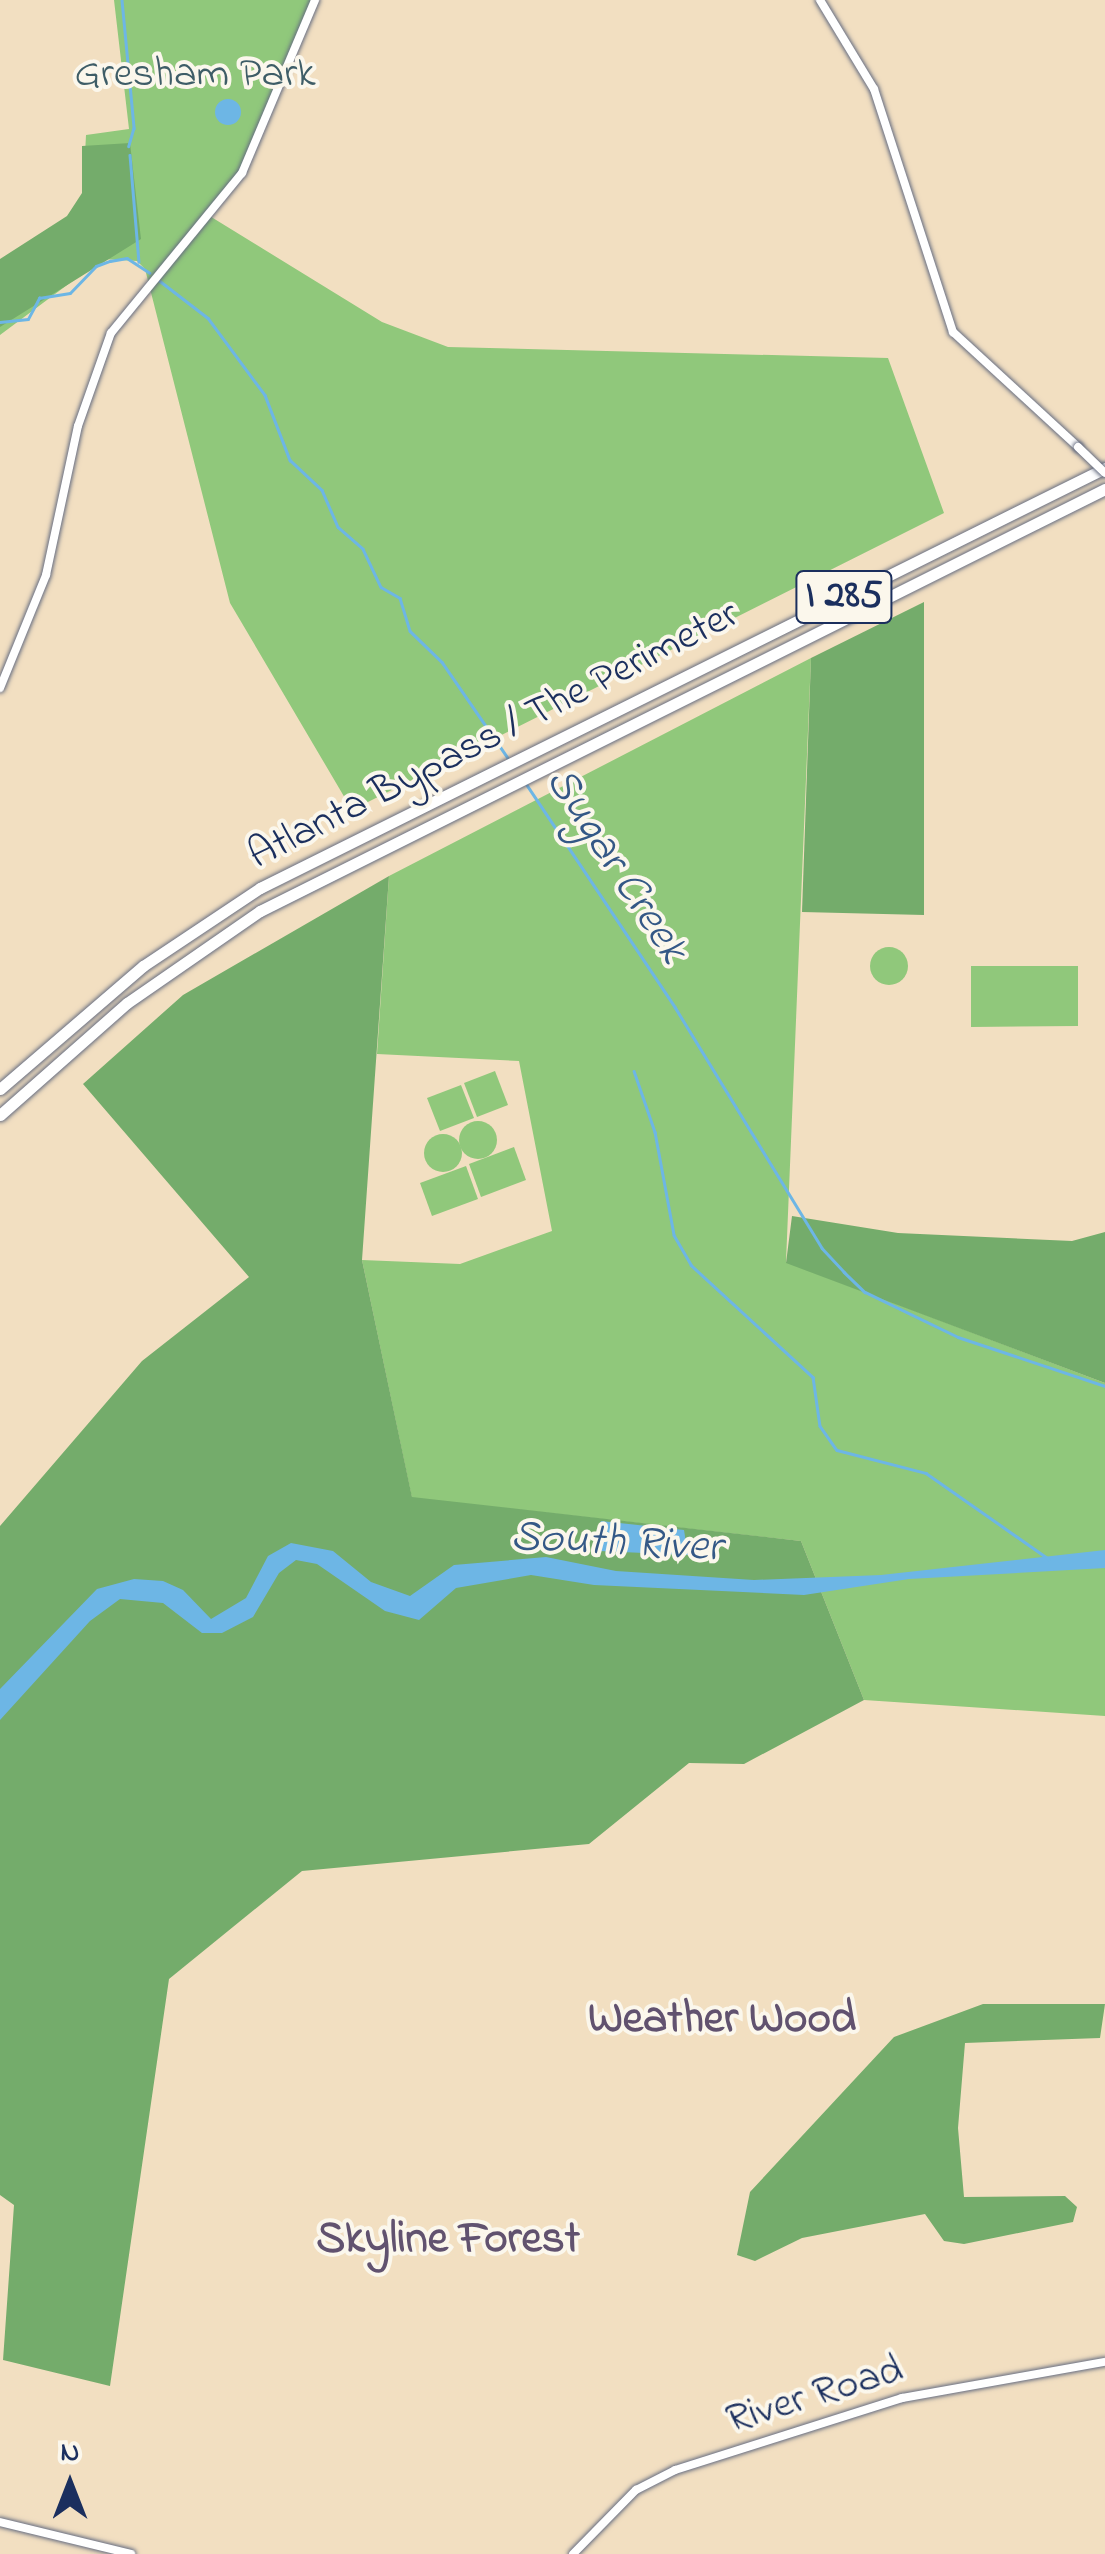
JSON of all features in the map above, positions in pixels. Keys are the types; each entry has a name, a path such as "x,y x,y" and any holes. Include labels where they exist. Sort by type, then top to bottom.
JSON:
{"highway":[{"name":"Atlanta Bypass / The Perimeter","path":"0,1088 172,944 363,835 1105,470"},
{"name":"Atlanta Bypass / The Perimeter","path":"0,1114 181,962 373,851 1105,489"}],"street":[{"path":"0,688 46,575 78,426 112,332 242,172 315,0"},
{"path":"820,0 874,89 954,332 1105,470"},
{"name":"River Road","path":"572,2554 636,2490 675,2470 902,2398 1105,2362"},
{"path":"0,2522 131,2554"}],"green space":[{"name":"Gresham Park","path":"114,0 317,0 252,159 208,215 382,322 448,347 888,358 944,513 352,810 230,603 145,269 137,261 102,259 0,335 0,266 64,221 83,194 86,135 129,129"},
{"path":"130,143 141,239 0,327 0,259 67,216 82,193 82,146"},
{"path":"924,602 924,915 802,912 811,658"},
{"path":"811,658 786,1262 1105,1383 1105,1716 864,1700 801,1541 412,1498 362,1260 460,1264 552,1231 519,1061 377,1054 389,876"},
{"path":"389,876 362,1260 412,1497 801,1541 864,1700 744,1764 689,1763 589,1844 302,1871 169,1979 110,2386 3,2360 14,2205 0,2195 0,1526 142,1361 249,1277 83,1084 183,995"},
{"path":"889,947 902,953 908,966 902,979 889,985 876,979 870,966 876,953"},
{"path":"971,966 1078,966 1078,1026 971,1027"},
{"path":"495,1071 508,1105 477,1117 464,1083"},
{"path":"461,1085 474,1118 440,1131 427,1098"},
{"path":"478,1121 491,1127 497,1140 491,1153 478,1159 465,1153 459,1140 465,1127"},
{"path":"443,1134 456,1140 462,1153 456,1166 443,1172 430,1166 424,1153 430,1140"},
{"path":"514,1147 526,1180 481,1197 469,1164"},
{"path":"466,1166 478,1199 432,1216 420,1183"},
{"path":"792,1216 898,1233 1072,1241 1105,1232 1105,1383 786,1263"},
{"path":"983,2004 1105,2004 1100,2038 965,2043 958,2128 964,2197 1065,2196 1077,2207 1073,2222 964,2244 944,2241 925,2214 802,2238 755,2261 737,2255 750,2192 894,2037"}],"water":[{"path":"228,99 237,103 241,112 237,121 228,125 219,121 215,112 219,103"},
{"path":"601,1521 684,1530 688,1555 600,1551 595,1537"},
{"name":"South River","path":"291,1543 333,1551 371,1582 410,1596 454,1565 546,1557 616,1571 754,1580 881,1575 1105,1550 1105,1568 909,1579 804,1595 594,1585 531,1575 456,1588 419,1620 385,1611 317,1564 296,1560 279,1573 253,1617 222,1633 202,1633 163,1603 120,1599 90,1621 0,1720 0,1689 97,1589 134,1579 163,1581 183,1590 211,1619 246,1598 268,1556"}],"waterway":[{"path":"122,0 134,128 129,146"},
{"path":"130,155 139,262"},
{"name":"Sugar Creek","path":"0,322 28,319 39,298 70,293 96,266 110,261 127,258 150,273"},
{"name":"Sugar Creek","path":"160,281 208,318 265,395 290,460 322,490 338,527 363,549 381,587 400,598 410,631 442,662 508,758"},
{"name":"Sugar Creek","path":"527,785 675,1007 822,1248 844,1272 865,1292 958,1337 1105,1386"},
{"path":"634,1071 655,1132 674,1235 691,1265 813,1377 820,1426 837,1450 926,1473 1049,1559"}],"district":[{"name":"Weather Wood","path":"722,2021"},
{"name":"Skyline Forest","path":"448,2241"}]}
